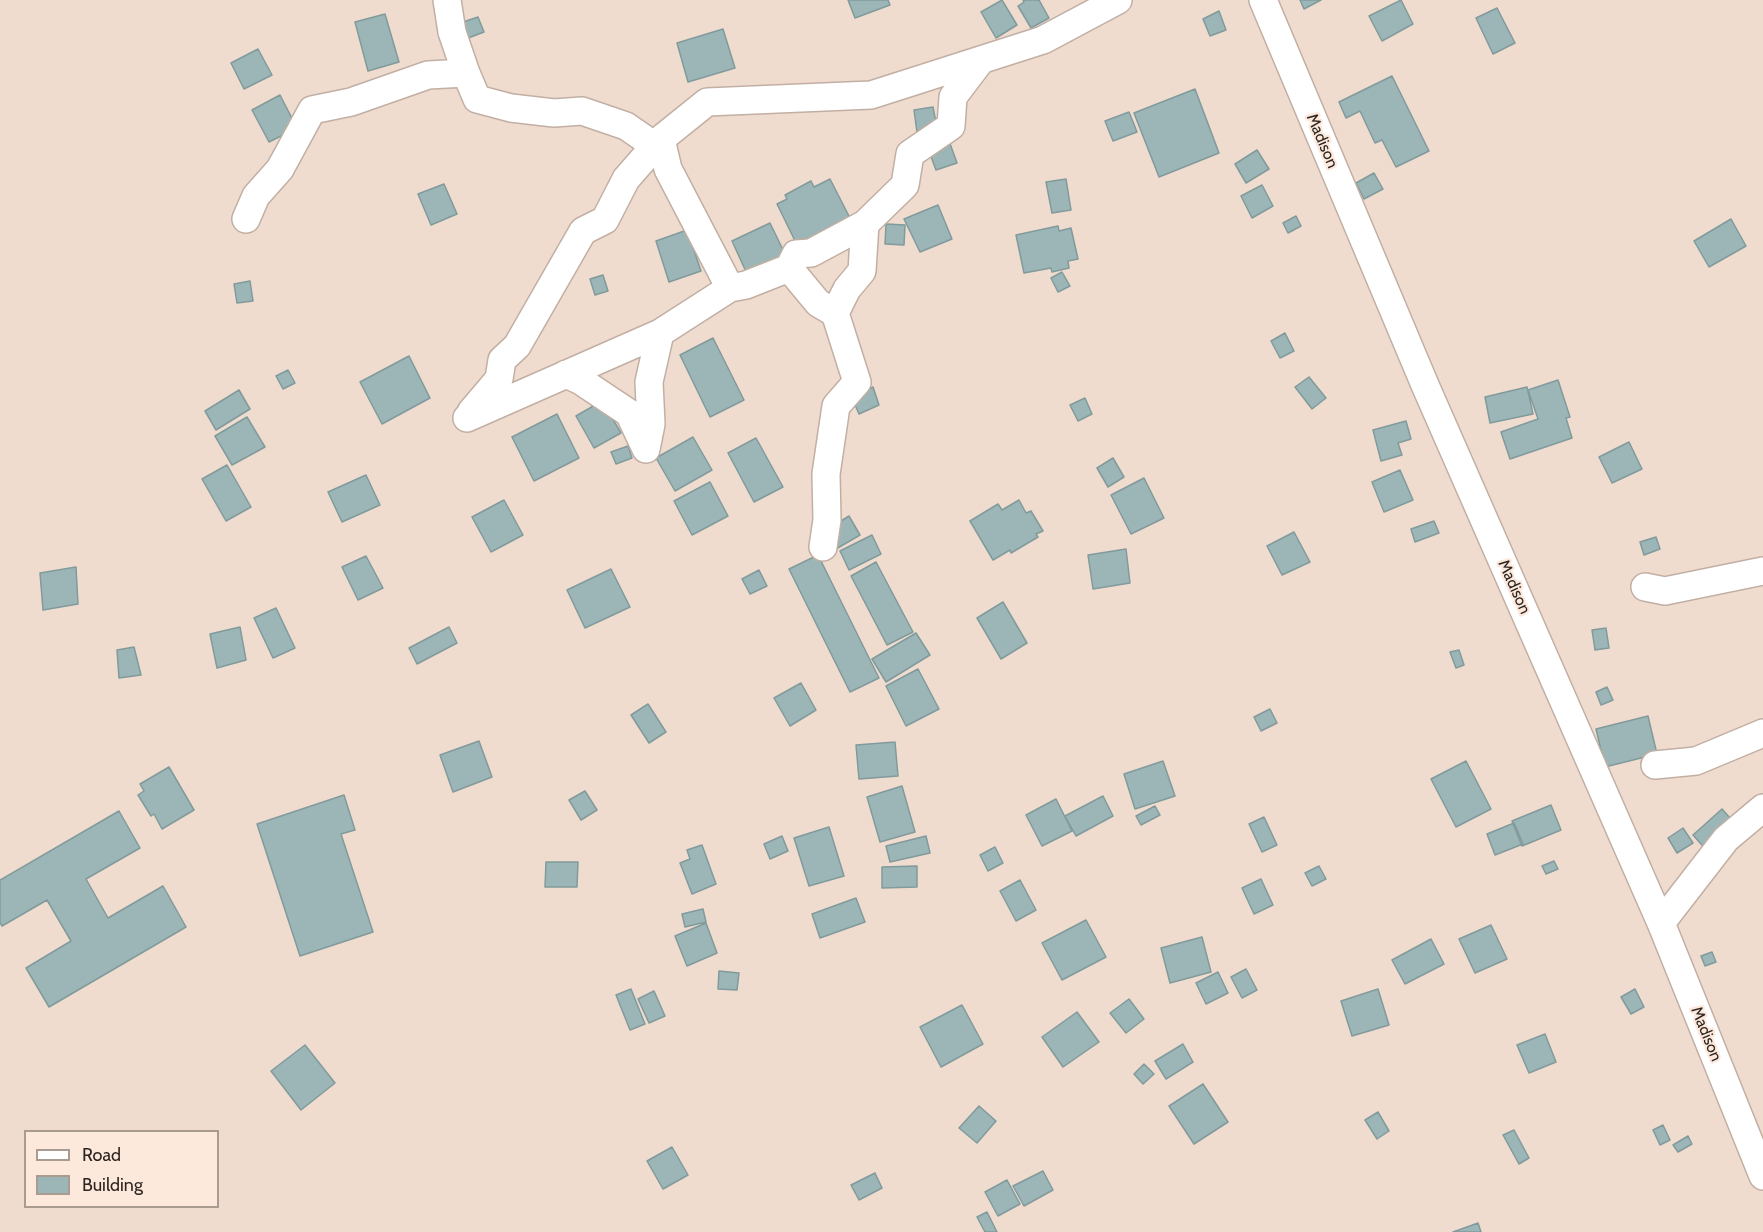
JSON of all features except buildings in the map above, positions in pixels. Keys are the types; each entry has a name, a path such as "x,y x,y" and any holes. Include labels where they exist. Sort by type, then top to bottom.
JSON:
{"street":[{"path":"447,0 452,32 477,99 511,108 554,113 582,111 626,126 658,142 668,169 730,288"},
{"name":"Madison","path":"1263,0 1425,385 1661,923 1763,1176"},
{"path":"981,60 954,97 951,126 910,154 905,185 865,224 811,253 796,254 789,268 746,285 730,288 660,333 466,417 499,379 502,360 517,346 584,231 605,220 626,179 658,142 707,102 872,95 1043,40 1112,2"},
{"path":"246,219 256,196 280,169 312,110 351,102 428,75 466,73"},
{"path":"835,313 847,289 862,271 865,224"},
{"path":"789,268 818,303 835,313 857,382 836,406 826,474 827,520 823,547"},
{"path":"566,374 581,381 629,413 646,449 651,424 649,382 660,333"},
{"path":"1645,587 1665,591 1763,571"},
{"path":"1655,765 1696,761 1763,733"},
{"path":"1661,923 1726,839 1763,808"}]}
